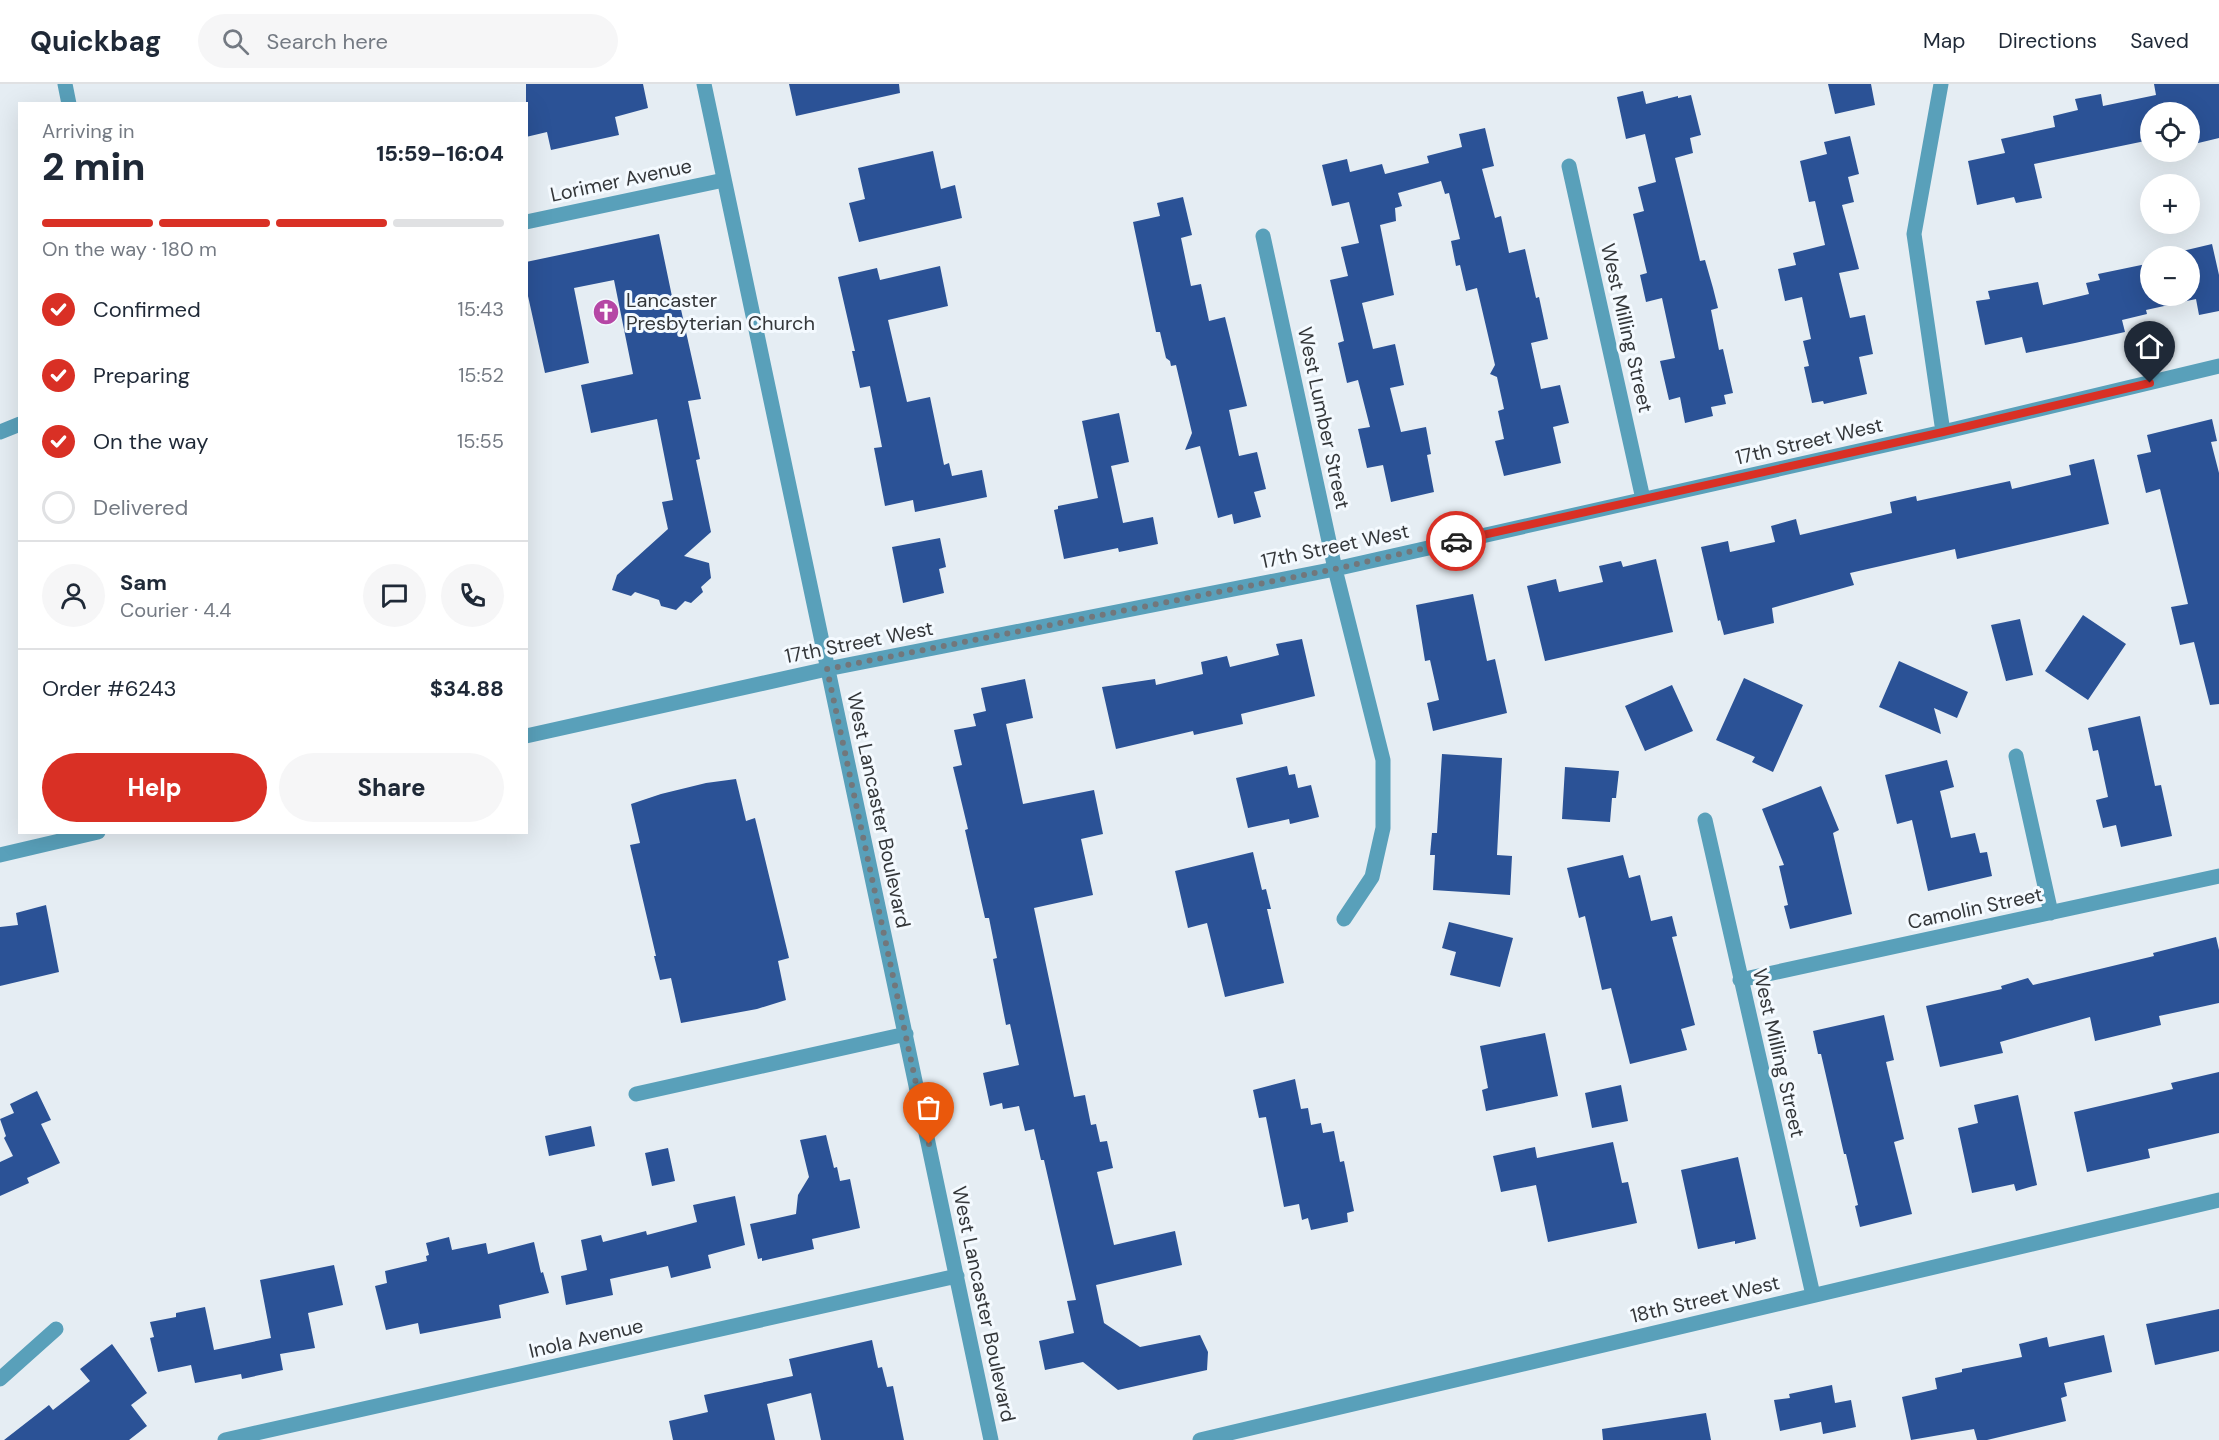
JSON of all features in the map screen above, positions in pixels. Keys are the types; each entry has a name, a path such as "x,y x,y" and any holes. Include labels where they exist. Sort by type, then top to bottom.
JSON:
{"street":[{"path":"65,84 69,102"},
{"name":"West Lancaster Boulevard","path":"704,84 991,1440"},
{"path":"1941,84 1914,234 1943,432"},
{"name":"West Milling Street","path":"1569,166 1643,499"},
{"name":"Lorimer Avenue","path":"528,222 724,180"},
{"name":"West Lumber Street","path":"1263,236 1335,569 1383,760 1383,828 1372,877 1344,919"},
{"name":"17th Street West","path":"528,736 827,669 1335,569 1943,432 2219,366"},
{"path":"0,432 18,425"},
{"path":"2016,756 2051,913"},
{"name":"West Milling Street","path":"1705,820 1813,1295"},
{"path":"0,855 89,834"},
{"name":"Camolin Street","path":"1740,980 2219,876"},
{"path":"636,1095 906,1034"},
{"name":"18th Street West","path":"1200,1440 2219,1200"},
{"name":"Inola Avenue","path":"225,1440 957,1276"},
{"path":"0,1379 56,1329"}],"building":[{"path":"526,84 643,84 648,108 615,117 619,135 551,150 547,132 528,137 528,102 526,102"},
{"path":"789,84 899,84 900,93 796,116"},
{"path":"1828,84 1871,84 1875,105 1835,114"},
{"path":"2154,84 2219,84 2219,138 2200,143 2200,102 2140,102 2140,142 2034,164 2042,198 2016,203 2014,197 1977,205 1968,161 2005,153 2001,139 2055,127 2053,116 2078,110 2075,99 2101,94 2103,106 2156,95"},
{"path":"1643,91 1646,104 1691,95 1701,135 1690,138 1693,153 1675,158 1700,261 1705,260 1718,308 1711,310 1719,350 1723,349 1733,393 1724,395 1726,404 1711,407 1713,416 1685,423 1680,397 1669,400 1660,361 1675,358 1662,298 1646,302 1640,275 1647,273 1633,214 1644,211 1638,187 1656,182 1645,134 1626,139 1617,97"},
{"path":"1485,128 1494,166 1482,169 1495,218 1501,216 1509,253 1525,249 1536,298 1539,297 1548,339 1531,343 1541,389 1560,385 1569,423 1553,427 1561,463 1504,476 1495,441 1504,439 1498,411 1504,409 1497,377 1490,374 1495,365 1477,288 1466,291 1460,265 1456,266 1451,241 1460,239 1449,193 1445,194 1441,181 1398,193 1402,206 1395,208 1396,221 1380,225 1394,295 1362,303 1373,349 1395,344 1404,385 1390,388 1401,432 1426,427 1431,454 1427,455 1434,492 1391,502 1383,465 1367,468 1358,429 1370,427 1358,380 1347,383 1338,343 1344,341 1330,280 1348,276 1341,247 1359,243 1349,202 1332,206 1322,165 1347,159 1350,172 1382,164 1385,174 1429,163 1427,156 1462,147 1459,134"},
{"path":"1850,136 1859,174 1848,177 1854,202 1842,205 1859,269 1839,273 1850,318 1865,315 1873,354 1859,357 1867,394 1824,404 1823,401 1812,403 1804,367 1809,366 1803,341 1811,339 1802,297 1785,301 1778,269 1796,265 1793,253 1825,245 1815,201 1809,202 1800,161 1827,154 1824,142"},
{"path":"933,151 941,189 955,185 962,218 859,242 849,203 865,199 858,168"},
{"path":"1183,197 1192,235 1181,238 1191,286 1201,284 1209,321 1225,317 1247,406 1229,410 1239,456 1257,452 1266,489 1254,492 1261,517 1234,524 1232,514 1218,518 1200,446 1185,450 1192,433 1176,365 1171,366 1170,361 1166,358 1160,332 1156,332 1133,222 1160,216 1157,203"},
{"path":"659,234 674,306 680,305 701,399 688,401 700,459 696,460 711,532 684,556 709,563 711,578 701,587 703,592 691,603 685,601 676,610 661,606 659,600 635,592 631,596 612,590 617,575 668,529 662,502 673,500 657,419 591,433 581,385 633,374 614,280 574,288 589,363 545,373 528,296 528,262"},
{"path":"2212,244 2219,275 2219,311 2199,315 2197,306 2200,306 2200,247"},
{"path":"2140,265 2140,306 2164,306 2146,310 2147,314 2122,320 2125,332 2075,343 2026,353 2022,337 1985,345 1976,301 1990,299 1988,291 2038,282 2043,305 2089,294 2086,283 2100,280 2098,274"},
{"path":"940,266 948,306 888,320 907,402 930,397 944,465 949,463 952,476 982,470 987,497 915,512 913,500 885,506 874,448 882,447 870,386 860,388 852,351 855,351 838,277 877,268 880,280"},
{"path":"1119,413 1129,462 1111,466 1123,523 1153,517 1158,544 1119,552 1118,548 1064,559 1054,510 1058,509 1058,506 1098,498 1082,421"},
{"path":"2212,419 2217,441 2211,442 2219,473 2219,704 2210,705 2194,642 2180,645 2171,607 2188,604 2160,489 2146,493 2137,455 2151,452 2147,435"},
{"path":"2094,459 2109,524 1957,559 1955,549 1850,573 1854,585 1772,608 1774,623 1724,635 1720,620 1718,621 1701,547 1728,541 1730,552 1775,542 1771,526 1796,519 1800,535 1892,513 1890,502 1916,496 1917,501 2010,481 2012,489 2071,475 2069,465"},
{"path":"940,538 946,567 939,569 944,593 903,603 892,547"},
{"path":"1656,559 1673,632 1545,661 1527,586 1556,579 1559,592 1603,582 1599,566 1621,561 1623,567"},
{"path":"1473,594 1487,661 1495,659 1507,713 1433,731 1427,703 1439,700 1430,660 1425,661 1416,605"},
{"path":"2083,615 2126,644 2088,700 2045,671"},
{"path":"2020,619 2033,675 2006,681 1991,625"},
{"path":"1302,639 1315,696 1241,714 1243,724 1194,735 1193,731 1116,749 1102,687 1155,679 1156,685 1203,674 1201,662 1227,656 1230,667 1279,655 1276,644"},
{"path":"1899,661 1968,692 1957,718 1934,708 1941,734 1879,707"},
{"path":"1744,678 1803,705 1773,772 1752,762 1755,757 1716,740"},
{"path":"1025,679 1033,718 1006,724 1023,804 1094,790 1103,834 1081,839 1093,895 1034,908 1074,1097 1085,1095 1091,1125 1096,1124 1100,1142 1107,1141 1113,1168 1097,1172 1114,1245 1175,1231 1182,1265 1096,1285 1104,1323 1140,1347 1200,1335 1208,1352 1207,1370 1118,1390 1083,1362 1045,1370 1039,1341 1074,1333 1067,1301 1076,1300 1044,1160 1041,1160 1034,1129 1025,1131 1019,1106 1003,1109 1002,1103 990,1106 983,1073 1019,1065 1010,1024 1006,1025 993,959 997,958 989,918 985,918 965,830 968,829 953,767 962,765 954,730 976,726 973,714 986,711 981,688"},
{"path":"1672,685 1693,731 1645,751 1625,706"},
{"path":"2140,716 2155,786 2161,785 2172,836 2121,847 2116,825 2103,828 2096,800 2108,797 2098,750 2093,751 2088,728"},
{"path":"1442,754 1502,758 1497,855 1512,856 1510,895 1433,890 1435,855 1430,855 1432,833 1437,833"},
{"path":"1947,760 1954,787 1940,791 1951,838 1975,833 1980,853 1987,852 1992,876 1928,891 1912,820 1897,824 1885,775"},
{"path":"1287,766 1289,775 1295,774 1298,788 1311,785 1319,817 1290,824 1289,819 1248,828 1236,778"},
{"path":"1565,767 1619,771 1616,798 1612,798 1610,822 1562,819"},
{"path":"736,779 746,821 755,818 789,958 778,961 786,1000 757,1009 681,1023 671,978 660,980 654,956 656,956 630,845 640,843 631,804 706,783"},
{"path":"1821,786 1839,830 1833,833 1852,914 1790,929 1784,906 1788,905 1779,866 1784,865 1762,809"},
{"path":"1253,852 1262,890 1266,889 1271,909 1267,909 1284,983 1225,997 1207,923 1188,928 1175,871"},
{"path":"1623,855 1629,878 1640,875 1651,921 1672,916 1677,936 1672,937 1695,1025 1681,1029 1687,1050 1630,1064 1611,988 1602,990 1585,916 1579,918 1567,868"},
{"path":"46,905 59,972 0,986 0,927 18,925 16,913"},
{"path":"1449,922 1513,938 1500,987 1450,975 1456,952 1442,948"},
{"path":"2216,937 2219,950 2219,1003 2159,1016 2161,1025 2095,1041 2090,1017 2000,1042 2003,1053 1940,1067 1926,1006 2002,989 2001,986 2028,978 2033,985 2154,956 2153,953"},
{"path":"1884,1015 1894,1060 1886,1062 1904,1139 1894,1142 1912,1214 1860,1227 1855,1206 1858,1205 1846,1154 1844,1154 1821,1054 1818,1054 1813,1031"},
{"path":"1545,1033 1558,1096 1486,1111 1482,1090 1488,1088 1480,1046"},
{"path":"2219,1072 2219,1133 2148,1149 2150,1158 2087,1172 2074,1112 2173,1089 2171,1083"},
{"path":"1295,1079 1301,1109 1308,1108 1311,1125 1321,1123 1323,1133 1334,1131 1340,1162 1344,1161 1354,1211 1347,1213 1348,1222 1311,1230 1308,1218 1302,1220 1299,1204 1284,1207 1266,1117 1259,1118 1253,1090"},
{"path":"1621,1085 1628,1121 1592,1128 1585,1093"},
{"path":"37,1091 51,1120 41,1124 60,1163 27,1178 29,1183 0,1196 0,1162 13,1156 4,1138 6,1136 0,1119 14,1113 10,1104"},
{"path":"2018,1095 2037,1185 2016,1191 2014,1184 1972,1193 1958,1128 1978,1123 1974,1105"},
{"path":"591,1126 595,1146 549,1156 545,1136"},
{"path":"826,1135 834,1168 837,1167 840,1181 850,1179 860,1228 812,1239 814,1249 762,1261 762,1258 758,1259 750,1224 796,1214 798,1195 809,1177 800,1140"},
{"path":"1613,1142 1622,1183 1628,1182 1637,1223 1548,1242 1536,1185 1501,1192 1493,1156 1535,1147 1537,1158"},
{"path":"668,1148 675,1181 652,1186 645,1153"},
{"path":"1738,1157 1756,1239 1698,1249 1681,1170"},
{"path":"735,1196 745,1245 708,1255 711,1268 671,1278 668,1266 610,1279 613,1295 566,1305 561,1276 587,1270 581,1240 601,1235 603,1242 646,1231 647,1235 697,1222 693,1205"},
{"path":"449,1237 452,1250 486,1243 488,1254 534,1242 541,1273 543,1272 549,1293 499,1305 501,1318 420,1334 418,1323 386,1330 375,1286 387,1283 385,1271 427,1261 426,1256 429,1255 426,1243"},
{"path":"334,1265 343,1305 308,1313 315,1348 280,1354 283,1370 242,1379 241,1374 195,1383 191,1365 158,1372 150,1338 154,1337 150,1322 176,1317 176,1313 205,1307 214,1350 271,1338 260,1280"},
{"path":"2219,1309 2219,1351 2155,1365 2146,1324"},
{"path":"2104,1335 2112,1372 2064,1383 2067,1396 2061,1398 2066,1421 1987,1440 1977,1440 1974,1429 1911,1440 1902,1397 1937,1389 1935,1378 1962,1372 1962,1369 2022,1357 2019,1344 2047,1337 2049,1347"},
{"path":"872,1340 878,1368 882,1367 887,1387 893,1386 904,1440 821,1440 811,1393 767,1404 775,1440 673,1440 669,1421 708,1412 704,1395 793,1376 789,1359"},
{"path":"112,1344 147,1393 131,1405 147,1426 129,1440 4,1440 49,1405 53,1410 90,1381 80,1369"},
{"path":"1832,1385 1835,1403 1851,1400 1856,1427 1823,1434 1821,1422 1780,1431 1774,1400 1790,1398 1789,1394"},
{"path":"1706,1413 1711,1440 1603,1440 1602,1429"}],"way so far":[{"path":"929,1144 827,669 1335,569 1456,541"}],"place":[{"name":"Lancaster Presbyterian Church","path":"606,312"}],"route":[{"path":"1456,541 1943,432 2150,383"}]}
